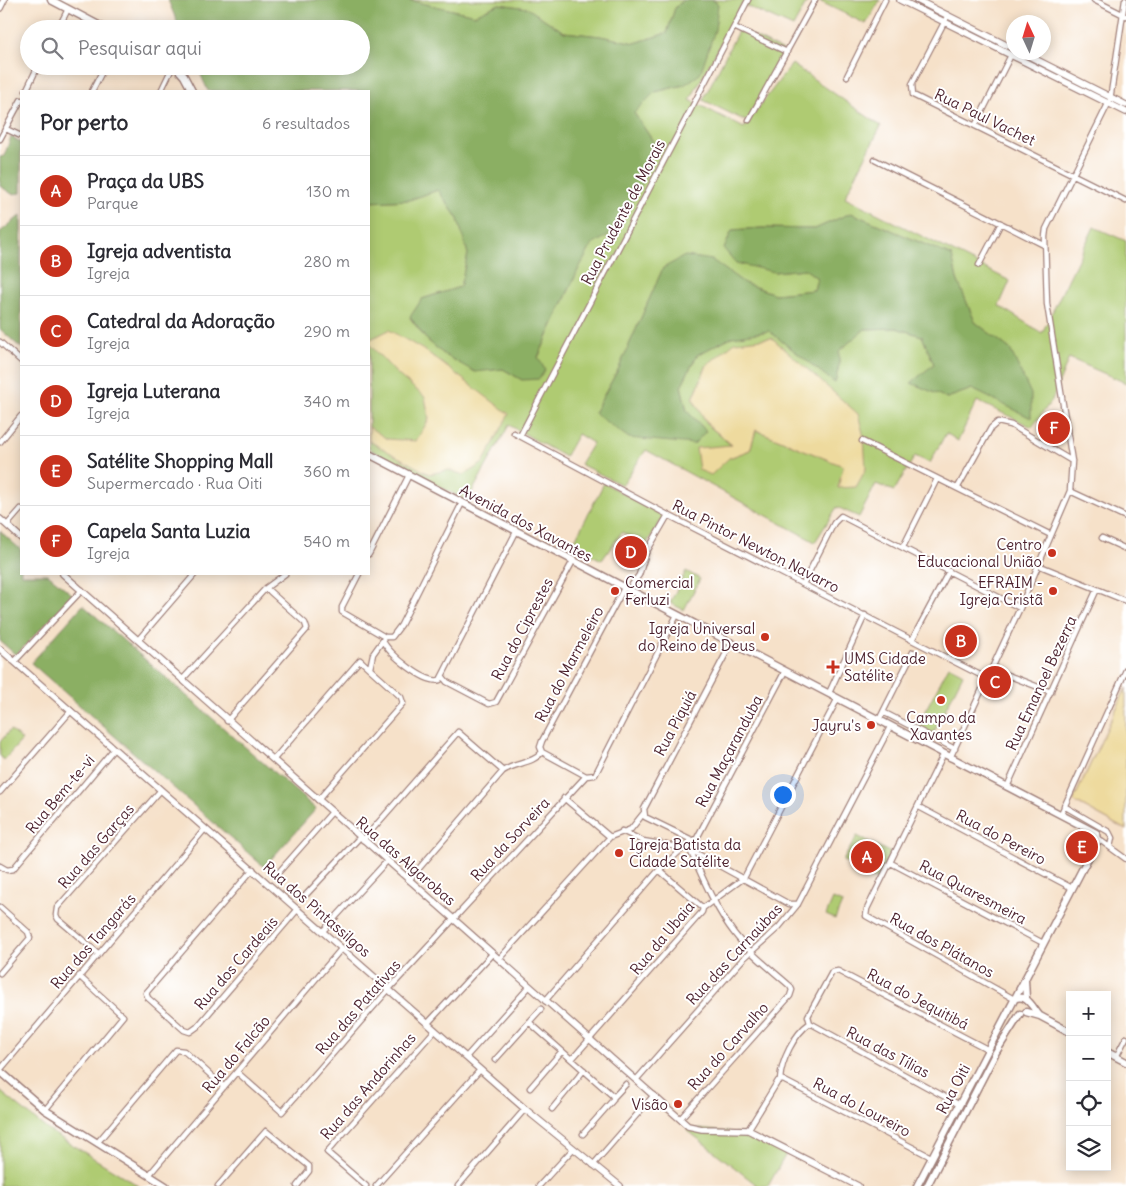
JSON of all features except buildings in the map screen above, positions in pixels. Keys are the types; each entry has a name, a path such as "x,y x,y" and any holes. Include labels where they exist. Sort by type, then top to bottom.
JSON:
{"main road":[{"path":"51,0 89,20"},
{"path":"183,75 191,90"},
{"name":"Avenida dos Xavantes","path":"370,455 626,589 732,642 943,755 1094,831 1097,837"},
{"name":"Rua Oiti","path":"916,1186 958,1104 989,1050 1097,837"},
{"path":"1023,1013 1028,1009 1025,978"},
{"path":"1040,1016 1027,1000 1019,997 1013,1001 1012,1010 1040,1016 1066,1030"},
{"name":"Rua Oiti","path":"927,1186 996,1052 1023,1013"},
{"path":"1111,1054 1126,1062"},
{"path":"0,1070 45,1110 166,1186"}],"street":[{"path":"0,8 4,0"},
{"name":"Rua Prudente de Morais","path":"520,436 748,0"},
{"path":"749,120 815,0"},
{"path":"847,76 885,0"},
{"path":"900,0 1006,53"},
{"path":"917,0 1006,45"},
{"path":"1094,0 1124,15"},
{"path":"950,758 1020,608 1070,491 1072,461 1047,304 1044,245 1046,229 1110,100 1125,0"},
{"path":"62,20 68,9"},
{"name":"Rua Paul Vachet","path":"948,16 912,84 911,92 917,97 1126,201"},
{"path":"734,27 787,52"},
{"path":"976,126 1009,60"},
{"path":"1022,60 1110,100 1126,105"},
{"path":"1036,60 1110,100 1126,112"},
{"path":"26,90 34,75"},
{"path":"93,90 100,75"},
{"path":"162,90 169,75"},
{"path":"0,139 20,102"},
{"path":"6,129 20,136"},
{"path":"875,160 1044,245"},
{"path":"979,265 1001,223"},
{"path":"1,345 20,360"},
{"path":"0,442 20,417"},
{"path":"958,487 991,428 998,422 1011,426 1072,461"},
{"name":"Rua Pintor Newton Navarro","path":"514,433 668,515 988,679"},
{"path":"862,441 937,479 958,487 1051,535"},
{"path":"370,552 409,475"},
{"path":"903,547 937,479"},
{"path":"1070,491 1126,517"},
{"path":"370,668 373,654 384,639 392,636 401,625 462,503"},
{"path":"7,525 20,510"},
{"name":"Rua do Marmeleiro","path":"542,752 540,747 542,741 626,589 638,575 646,553 668,515"},
{"path":"802,584 836,520 841,516 1020,608"},
{"path":"0,519 20,537"},
{"path":"358,575 342,607 342,612 384,639 388,649 428,679 437,681 443,677 444,671 516,532"},
{"path":"1102,538 1126,549"},
{"name":"Rua do Ciprestes","path":"443,677 447,682 489,704 500,699 573,561"},
{"path":"1038,565 1126,602"},
{"path":"912,640 949,571"},
{"name":"Rua das Algarobas","path":"64,575 688,1126 697,1129 748,1130"},
{"path":"138,640 194,575"},
{"path":"182,680 266,588 284,575"},
{"path":"227,720 305,632 305,623 266,588"},
{"name":"Rua Emanoel Bezerra","path":"1007,787 1097,589"},
{"path":"14,661 82,590"},
{"path":"409,880 503,771 517,763 534,760 542,752 586,776 597,772 677,615"},
{"path":"829,693 865,615"},
{"name":"Rua Piquiá","path":"644,815 732,642"},
{"name":"Rua dos Pintassilgos","path":"0,649 525,1109 620,1186"},
{"path":"879,720 913,652"},
{"path":"274,760 360,660 370,668 403,700 401,705 318,800"},
{"path":"992,669 1050,692"},
{"path":"1061,814 1126,670"},
{"name":"Rua Maçaranduba","path":"659,870 693,841 785,671"},
{"name":"Rua da Ubaia","path":"572,1059 702,912 703,908 744,878 838,698"},
{"path":"0,792 70,711"},
{"path":"883,712 955,749"},
{"path":"898,731 903,722"},
{"name":"Rua das Carnaúbas","path":"636,1080 751,952 779,927 798,904 890,726"},
{"path":"912,738 917,730"},
{"path":"303,898 361,839 458,732 503,771"},
{"name":"Rua Bem-te-vi","path":"2,867 13,868 113,750"},
{"path":"891,863 943,755"},
{"name":"Rua da Sorveira","path":"453,919 564,798 584,781 586,776"},
{"name":"Rua das Garças","path":"99,954 58,919 57,908 160,791"},
{"path":"564,798 610,837"},
{"path":"1064,806 1109,832 1112,838 1110,847"},
{"name":"Rua do Pereiro","path":"919,807 1072,888"},
{"path":"278,873 332,812"},
{"path":"499,959 610,837 634,826 644,815 693,841"},
{"name":"Rua dos Tangarás","path":"0,1070 205,830"},
{"path":"622,831 652,844 690,850 789,904 798,904"},
{"path":"1097,837 1126,859"},
{"path":"690,850 734,934 751,952"},
{"path":"323,931 386,861"},
{"name":"Rua dos Plátanos","path":"891,863 867,909 868,919 1013,1001"},
{"name":"Rua Quaresmeira","path":"891,863 1043,943"},
{"name":"Rua dos Cardeais","path":"252,869 148,990 148,998 184,1030 190,1032 197,1028 298,909"},
{"path":"545,1001 659,870 703,908"},
{"path":"0,907 28,932 30,938 0,973"},
{"name":"Rua das Patativas","path":"237,1072 282,1112 453,919"},
{"name":"Rua do Falcão","path":"149,1175 342,948"},
{"name":"Rua do Carvalho","path":"680,1119 790,996 792,988 751,952"},
{"path":"428,1023 492,954"},
{"name":"Rua do Jequitibá","path":"809,1021 832,972 836,971 989,1050"},
{"path":"45,1110 123,1014 79,976"},
{"path":"466,1057 529,987"},
{"path":"495,1060 541,1009"},
{"path":"809,1021 797,1036 783,1064 781,1080 748,1130 858,1186"},
{"name":"Rua das Tílias","path":"809,1021 958,1104"},
{"path":"529,1022 613,1098"},
{"name":"Rua das Andorinhas","path":"366,1186 327,1152 435,1030"},
{"path":"1116,1057 1126,1038"},
{"path":"97,1143 176,1050 184,1051 224,1087"},
{"path":"530,1088 562,1051"},
{"path":"376,1186 480,1070"},
{"path":"552,1109 584,1070"},
{"name":"Rua do Loureiro","path":"781,1080 932,1157"},
{"path":"583,1134 626,1084"},
{"path":"593,1164 654,1095"},
{"path":"458,1186 525,1109"},
{"path":"218,1186 263,1133 267,1131 308,1166 309,1171 297,1186"},
{"path":"540,1186 573,1148"}],"green space":[{"path":"168,0 408,0 475,15 499,4 527,8 564,32 600,36 635,43 667,33 675,8 683,0 713,0 718,4 715,30 700,74 684,85 655,92 634,113 655,144 643,182 615,231 592,245 579,268 538,357 545,370 539,379 522,380 503,369 475,372 445,355 426,339 410,317 422,299 460,287 468,254 458,219 438,190 409,200 370,202 370,90 208,90 201,75 370,75 370,20 176,20"},
{"path":"408,0 683,0 675,8 667,33 635,43 600,36 564,32 527,8 499,4 475,15"},
{"path":"713,0 808,0 793,27 742,4 690,100 744,128 748,122 703,100 739,29 783,51 749,120 792,64 881,126 845,197 1010,281 999,306 1042,333 1094,227 1126,241 1126,383 1069,358 1052,400 1032,427 977,401 958,441 946,433 930,463 915,456 894,491 876,484 859,517 837,507 815,542 646,450 622,485 580,464 593,443 578,434 565,457 509,425 467,501 371,450 370,202 409,200 438,190 458,219 468,254 460,287 422,299 410,318 426,339 445,355 491,370 503,369 522,380 538,358 579,268 592,245 615,231 655,144 634,113 655,92 684,85 718,4","holes":["851,213 952,256 957,279 975,322 1010,349 1031,417 972,389 947,398 912,383 934,364 922,336 896,328 865,329 838,351 839,365 834,382 770,331 731,337 697,355 681,386 687,411 706,431 594,413 619,368 663,268 711,260 744,283 775,294 814,290 817,278 805,269 774,272 732,230 762,228 815,229","707,365 866,469 839,488 844,466 756,430 750,450 729,458 732,446 708,425 693,399"]},
{"path":"817,0 880,0 866,24"},
{"path":"11,137 20,142 20,193 12,194 0,186 0,157 4,156"},
{"path":"851,213 952,256 957,279 975,322 1010,349 1031,394 1031,418 972,389 947,398 911,383 934,364 922,336 896,328 865,329 839,351 839,365 835,383 769,331 731,337 697,355 681,386 687,411 706,431 694,444 629,438 594,413 619,368 663,268 685,256 712,260 744,283 775,294 814,290 817,278 805,269 774,272 736,263 724,249 732,230 762,228 815,229"},
{"path":"20,216 20,347 0,329 0,232"},
{"path":"604,483 664,516 645,546 622,532 602,560 572,546"},
{"path":"0,531 20,549 20,575 49,575 73,595 16,655 0,641"},
{"path":"686,571 700,579 684,610 670,603"},
{"path":"83,605 316,809 264,867 31,663"},
{"name":"Campo da Xavantes","path":"949,666 963,674 933,734 917,726"},
{"path":"10,730 22,740 4,760 0,756 0,742"},
{"path":"857,836 891,853 877,880 843,861"},
{"path":"833,899 842,903 835,919 826,915"},
{"path":"0,1091 48,1130 139,1186 0,1186"},
{"path":"688,1128 748,1134 786,1154 768,1186 758,1186 687,1130"}],"sand":[{"path":"389,330 427,352 509,414 483,463 464,475 449,470 429,474 370,442 370,428 387,439 416,441 429,419 425,397 397,374 370,345 370,340"},
{"path":"772,338 858,414 864,437 866,469 856,487 838,488 843,466 756,430 750,450 729,458 711,475 699,470 696,448 732,445 708,425 693,399 707,365 735,342"},
{"path":"1126,688 1126,830 1073,801"}],"place":[{"name":"Capela Santa Luzia","path":"1054,428"},
{"name":"Igreja Luterana","path":"631,552"},
{"name":"Centro Educacional União","path":"1052,553"},
{"name":"Comercial Ferluzi","path":"615,591"},
{"name":"EFRAIM - Igreja Cristã","path":"1053,591"},
{"name":"Igreja Universal do Reino de Deus","path":"765,637"},
{"name":"Igreja adventista","path":"961,641"},
{"name":"UMS Cidade Satélite","path":"833,667"},
{"name":"Catedral da Adoração","path":"995,682"},
{"name":"Campo da Xavantes","path":"941,700"},
{"name":"Jayru's","path":"871,725"},
{"name":"Satélite Shopping Mall","path":"1082,847"},
{"name":"Igreja Batista da Cidade Satélite","path":"619,853"},
{"name":"Praça da UBS","path":"867,857"},
{"name":"Visão","path":"678,1104"}]}
